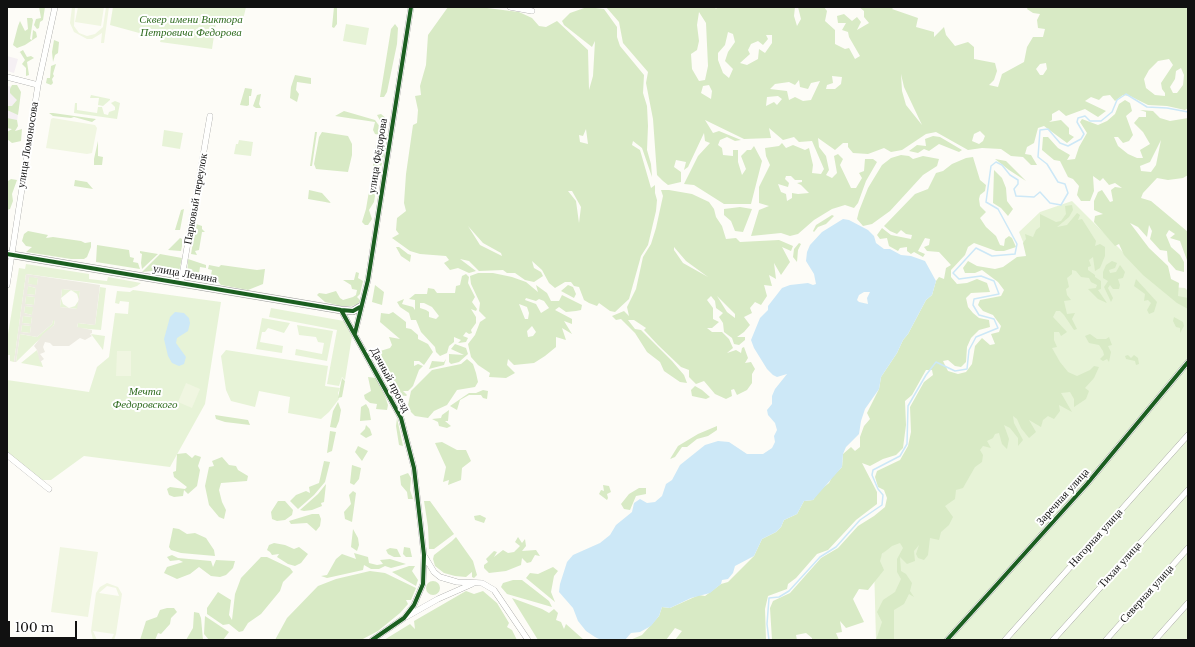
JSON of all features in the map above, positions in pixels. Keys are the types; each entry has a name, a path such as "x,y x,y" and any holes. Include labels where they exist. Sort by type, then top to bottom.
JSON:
{"street":[{"name":"улица Ломоносова","path":"7,285 9,254 38,85 55,7"},
{"name":"улица Фёдорова","path":"355,333 360,307 363,302 368,280 411,7"},
{"path":"510,7 532,11"},
{"path":"7,77 38,85"},
{"name":"Парковый переулок","path":"181,282 210,116"},
{"name":"улица Ленина","path":"9,254 342,310 353,311 360,307"},
{"name":"Дачный проезд","path":"342,310 401,418 417,491 424,555 424,574 419,596 404,618"},
{"name":"Заречная улица","path":"947,640 1087,484 1188,362"},
{"name":"Нагорная улица","path":"1005,640 1188,436"},
{"path":"7,455 49,489"},
{"name":"Тихая улица","path":"1053,640 1188,490"},
{"name":"Северная улица","path":"1106,640 1188,548"},
{"path":"424,555 434,572 440,577 447,580 482,583 494,590 528,640"},
{"path":"372,640 404,618 438,599 474,582"},
{"path":"1155,640 1188,603"}],"shaded area":[{"path":"7,56 18,59 14,73 7,71"},
{"path":"7,86 14,87 20,97 16,130 7,128"},
{"path":"26,274 100,285 95,325 78,323 77,327 92,330 92,333 90,334 92,336 85,340 80,338 69,346 53,346 50,343 45,342 43,347 45,352 40,354 44,359 40,362 37,350 34,346 43,334 54,325 55,321 53,320 52,324 37,337 20,334 16,362 14,362","holes":["29,277 38,278 37,285 28,284","28,286 36,288 35,295 27,294","62,289 80,291 77,309 60,307","26,296 35,297 34,305 25,304","25,306 33,307 32,315 24,313","23,316 32,317 31,324 22,323","22,325 31,326 30,333 21,332"]}],"green space":[{"path":"39,7 45,7 43,20 40,22 39,28 37,29 34,25 36,19 41,18"},
{"path":"72,7 75,7 74,26 79,33 87,36 95,34 103,27 106,7 109,7 104,43 101,43 102,33 92,39 87,39 74,32 70,23"},
{"path":"78,7 104,7 101,26 75,22"},
{"name":"Сквер имени Виктора Петровича Федорова","path":"113,7 246,7 243,20 217,16 212,49 160,42 161,39 110,25"},
{"path":"334,7 337,7 337,24 334,28 332,27"},
{"path":"448,7 479,7 519,12 532,18 539,26 546,27 557,21 588,50 589,90 593,76 595,41 592,47 564,25 562,21 570,13 587,7 604,9 617,27 617,37 620,46 644,75 643,93 647,106 648,126 647,150 651,164 652,177 642,148 633,141 632,145 640,150 651,188 655,185 657,200 648,245 641,256 629,299 615,312 610,311 599,303 597,306 584,300 579,287 574,286 571,282 565,282 555,288 549,283 542,270 532,261 534,268 541,272 543,276 534,282 525,280 515,273 507,273 503,270 479,271 469,261 460,259 476,271 469,273 458,268 450,270 444,263 449,260 446,256 420,254 410,251 392,238 399,234 396,230 397,218 406,211 404,203 406,174 413,125 417,123 418,110 415,96 421,95 420,86 426,65 428,35","holes":["586,129 588,144 580,142 579,135 583,136","568,191 572,191 581,207 579,223 576,201","468,226 483,243 501,253 502,256 480,245"]},
{"path":"606,7 715,7 716,9 717,7 795,7 794,16 797,26 801,19 798,7 824,7 827,11 825,21 835,30 835,44 845,49 849,48 855,59 860,56 849,37 848,32 842,30 846,23 838,23 837,16 844,14 852,21 857,17 861,22 857,30 869,23 864,17 864,11 859,7 894,7 892,9 918,18 916,27 934,32 934,37 944,27 946,35 955,46 968,42 974,47 974,59 995,63 997,71 994,80 989,85 998,87 1002,74 1024,62 1027,47 1033,37 1043,37 1045,29 1038,28 1037,20 1040,14 1033,13 1027,9 1028,7 1188,7 1188,108 1185,110 1167,106 1148,105 1130,96 1123,95 1115,101 1110,95 1103,96 1099,100 1091,97 1085,101 1106,111 1098,117 1085,109 1066,116 1059,110 1052,114 1052,120 1049,122 1061,120 1069,128 1069,134 1074,137 1067,143 1044,126 1038,128 1034,143 1027,147 1025,154 1031,155 1037,165 1031,165 1023,157 1011,156 1001,149 982,148 968,150 936,132 926,134 902,150 891,152 884,148 868,154 853,153 848,147 848,143 843,143 835,150 818,138 819,147 826,156 829,170 826,175 832,178 837,173 834,156 838,154 843,159 840,165 851,188 856,188 862,178 859,173 864,171 865,159 873,159 877,162 866,181 858,203 854,208 845,205 832,209 814,220 798,234 790,236 781,233 751,236 759,210 769,206 759,203 759,187 770,165 766,156 765,148 779,146 782,143 786,148 793,145 805,150 809,148 813,165 812,173 821,174 824,169 812,141 799,142 794,137 783,140 769,128 771,138 744,139 705,120 713,133 719,131 741,140 735,141 727,137 720,140 718,145 722,148 723,155 733,156 733,150 738,150 738,162 742,175 746,169 741,156 747,150 751,150 754,146 762,161 751,204 724,204 694,185 684,184 698,156 710,143 705,141 704,133 688,167 684,170 686,162 676,160 674,167 681,172 681,182 668,185 657,175 653,119 646,83 648,72 623,43 619,22","holes":["699,12 706,23 708,66 705,80 699,81 692,69 691,54 697,50 699,41 697,25","728,32 733,34 735,42 728,52 725,61 733,69 729,78 723,73 718,60 718,53 725,45","766,35 772,35 772,43 765,53 759,49 758,59 747,65 740,63 750,54 748,50 751,44 758,41 763,45 768,39","1169,59 1173,65 1161,83 1165,96 1155,95 1146,88 1144,79 1149,70 1158,61","1046,63 1047,69 1043,75 1040,75 1036,69 1040,64","1181,68 1184,75 1183,85 1177,93 1173,93 1170,87 1175,79 1176,71","901,74 904,87 922,125 906,105 902,91","832,76 842,77 841,84 835,89 826,89 827,85 833,83","799,80 800,87 808,89 811,83 820,81 811,100 803,101 795,97 789,100 787,91 770,89 775,84 789,82 795,85","709,85 712,91 711,99 701,93 703,86","778,96 782,99 777,105 774,102 766,106 767,97","980,131 985,136 983,141 979,144 972,141 974,134","786,176 791,176 795,180 802,180 802,182 797,183 809,193 792,193 792,198 787,201 786,194 781,192 778,184 788,187 789,183 785,179"]},
{"path":"27,18 32,18 33,20 30,39 32,40 33,30 36,32 37,37 25,45 17,48 13,45 18,26 20,21 25,31 28,29"},
{"path":"346,24 369,28 366,45 343,41"},
{"path":"395,24 398,28 397,44 387,92 384,97 380,97 391,29"},
{"path":"54,40 59,42 58,53 55,55 53,62 52,52"},
{"path":"23,50 27,57 31,56 34,58 27,62 29,75 26,76 26,68 22,64 25,60 20,52 18,53"},
{"path":"56,64 52,79 53,83 51,85 46,83 47,78 50,78 51,66"},
{"path":"295,75 311,78 311,84 297,82 296,90 299,94 297,102 290,98 291,87"},
{"path":"12,85 17,85 21,92 18,115 7,110 7,106 12,106 17,100 10,93"},
{"path":"245,88 252,89 251,96 249,96 249,105 247,106 240,105"},
{"path":"261,94 259,104 261,108 256,108 253,106 257,95"},
{"path":"91,95 110,100 103,106 98,105 99,98 90,98"},
{"path":"1125,100 1130,103 1132,111 1126,116 1133,135 1129,141 1123,143 1118,137 1114,137 1118,146 1128,154 1137,158 1143,158 1140,150 1150,144 1143,132 1134,123 1139,117 1146,117 1146,112 1140,110 1153,111 1160,118 1170,121 1188,118 1188,175 1183,178 1168,180 1157,178 1143,193 1141,198 1151,201 1188,232 1188,263 1180,241 1170,238 1175,234 1169,230 1166,235 1171,247 1180,255 1184,262 1184,272 1176,270 1168,261 1167,251 1160,250 1150,239 1152,231 1149,225 1147,237 1138,227 1130,223 1149,248 1168,266 1171,279 1179,283 1178,296 1188,298 1188,309 1177,303 1143,275 1124,255 1119,244 1115,246 1094,222 1095,216 1103,214 1094,210 1094,201 1098,192 1102,190 1110,202 1113,201 1111,190 1115,187 1122,188 1115,183 1109,185 1103,178 1100,181 1093,176 1094,191 1090,201 1081,201 1077,195 1079,186 1073,179 1068,177 1060,161 1054,160 1042,150 1043,137 1048,137 1058,148 1070,155 1067,160 1075,159 1079,147 1087,133 1080,122 1082,119 1098,125 1107,121 1115,114 1119,104","holes":["1161,140 1156,165 1151,172 1141,171 1140,166 1150,162"]},
{"path":"115,101 120,103 117,119 74,113 75,103 77,103 77,110 97,113 98,107 102,107 104,114 108,115 109,112 115,110 115,107 111,103"},
{"path":"344,111 375,120 380,127 382,124 377,115 381,114 388,120 385,133 381,131 380,135 375,134 373,130 375,122 335,116"},
{"path":"49,113 96,119 92,122 74,117 53,116"},
{"path":"7,118 17,120 18,126 15,131 22,129 21,141 12,143 7,139 7,132 12,129 7,128"},
{"path":"53,118 95,125 97,128 92,153 87,154 46,148 51,119"},
{"path":"164,130 183,133 180,149 162,146"},
{"path":"315,132 317,132 312,166 310,166"},
{"path":"322,132 348,136 352,144 352,155 348,172 316,169 314,164 319,137"},
{"path":"933,136 940,137 962,150 959,152 939,144 929,151 924,149 918,153 909,151 917,145 926,146 925,139"},
{"path":"239,140 253,142 251,156 234,154 236,144 238,144"},
{"path":"98,141 98,156 103,157 102,165 94,165 94,159"},
{"path":"382,143 384,154 378,180 371,181 376,144"},
{"path":"901,155 909,156 913,159 923,156 939,159 937,166 923,175 890,211 872,224 863,226 857,219 868,188 882,165 891,158"},
{"path":"973,157 980,180 986,185 985,191 980,195 979,199 980,206 986,212 980,218 986,227 996,236 1000,245 1004,246 1005,239 1009,236 1012,238 1016,247 1004,251 996,251 974,243 968,247 965,255 951,270 951,277 957,284 967,283 977,279 987,283 990,292 971,293 966,298 968,307 979,318 989,320 990,327 979,330 971,338 967,347 966,362 961,367 955,366 948,360 943,361 948,371 958,374 966,372 972,364 975,346 982,338 990,345 995,344 991,334 999,332 1001,326 993,315 983,311 978,305 980,300 1001,296 1004,290 998,282 982,270 975,273 965,273 963,268 968,261 977,266 995,269 1003,267 1017,257 1026,256 1023,243 1026,239 1025,234 1033,237 1036,230 1040,227 1040,214 1056,222 1061,221 1066,214 1065,206 1072,205 1073,210 1069,217 1057,227 1067,225 1077,213 1080,215 1078,220 1082,219 1096,241 1095,246 1100,244 1105,247 1105,256 1100,268 1095,271 1093,257 1089,260 1091,266 1088,267 1088,270 1101,281 1101,289 1098,290 1107,303 1098,299 1088,289 1096,288 1097,285 1091,282 1089,278 1081,277 1076,271 1072,270 1072,274 1067,278 1069,287 1066,289 1067,295 1071,300 1064,301 1067,314 1075,313 1072,319 1077,329 1074,330 1064,315 1060,311 1056,311 1053,317 1067,332 1061,336 1059,332 1054,332 1054,340 1057,347 1052,348 1068,372 1077,376 1090,370 1094,366 1099,367 1094,378 1085,388 1089,391 1086,399 1074,407 1074,399 1070,392 1061,393 1072,412 1059,405 1060,411 1054,419 1048,416 1043,420 1041,427 1029,420 1036,432 1029,438 1021,428 1017,419 1013,416 1014,423 1023,440 1018,446 1018,438 1010,428 1004,425 1009,439 1007,449 1002,444 999,433 995,434 993,438 987,441 991,448 983,446 980,450 983,455 982,462 975,467 963,488 956,490 955,499 945,506 953,517 949,525 941,532 939,540 930,538 928,555 924,560 918,558 916,554 919,545 914,551 915,561 907,564 900,557 901,571 906,574 912,583 910,591 914,597 909,594 904,604 894,610 894,640 876,640 882,622 877,612 883,600 895,592 901,579 897,572 897,559 903,548 900,543 892,546 882,554 880,561 884,570 868,590 859,589 853,599 864,622 846,628 840,621 842,632 836,633 839,640 812,640 812,638 806,633 796,635 797,640 772,640 770,608 773,601 790,593 821,558 838,548 858,526 885,507 887,498 884,490 878,487 875,477 877,471 900,460 908,446 911,432 910,407 924,382 933,375 932,370 926,370 912,395 905,401 906,425 903,448 896,455 883,459 870,466 862,463 877,492 877,504 856,520 828,550 817,554 796,578 788,584 787,589 768,596 765,609 766,640 675,640 682,631 675,628 666,640 630,640 642,635 659,616 662,607 670,608 699,595 705,596 721,584 728,582 754,556 762,539 776,532 781,527 784,520 797,514 804,501 813,500 819,491 829,483 832,477 842,467 843,454 851,447 855,451 860,447 860,437 864,426 870,419 867,413 879,389 881,377 897,353 926,300 932,295 936,281 939,277 944,279 946,268 951,265 939,252 927,251 924,247 929,245 930,239 925,238 918,251 925,254 923,257 914,252 911,254 907,251 907,247 900,248 898,251 889,246 887,238 880,239 877,235 882,228 891,235 911,239 912,235 906,234 901,230 897,234 884,226 915,194 928,189 936,173 943,171 952,164 966,158"},
{"path":"995,159 1006,161 1026,181 1009,170"},
{"path":"994,170 1002,178 1006,188 1007,201 1013,209 1008,216 1001,208 993,203"},
{"path":"11,179 17,180 12,194 13,201 10,209 7,210 7,186 8,181"},
{"path":"75,180 87,182 93,189 74,186"},
{"path":"377,184 374,202 369,210 372,219 368,225 365,225 362,222 370,185"},
{"path":"309,190 322,193 331,203 308,199"},
{"path":"661,190 669,190 692,194 709,202 722,226 726,239 736,238 740,242 779,240 793,246 791,251 782,247 790,262 781,275 774,263 776,279 769,275 772,286 764,285 767,296 761,305 755,302 750,308 752,313 744,317 750,325 737,337 745,337 745,340 739,345 734,344 732,338 724,332 723,323 719,317 723,313 716,308 715,301 711,296 707,300 713,308 713,319 719,322 712,328 707,328 712,332 722,332 729,339 733,348 727,353 736,350 741,353 742,348 744,347 748,358 745,363 751,362 755,369 752,374 752,383 747,390 737,395 734,389 731,390 732,396 726,399 715,394 704,381 696,384 689,377 689,370 681,367 658,345 644,330 646,328 634,320 628,320 635,329 641,330 672,361 684,375 687,383 680,382 664,371 660,362 647,352 635,333 621,319 616,320 612,316 624,311 629,316 627,307 636,289 643,257 651,244 663,196","holes":["674,247 686,261 708,277 683,263 674,250","717,296 735,314 735,318 727,312"]},
{"path":"1072,201 1157,286 1185,288 1188,291 1188,640 876,640 874,564 924,504 978,389 1030,259 1019,232 1040,212"},
{"path":"740,207 752,209 743,232 735,231 731,221 724,215 724,209"},
{"path":"184,209 180,230 175,230 181,210"},
{"path":"832,215 834,216 826,224 818,227 814,232 813,231 816,225"},
{"path":"196,224 202,226 202,229 205,232 202,232 199,250 195,251 197,255 191,254"},
{"path":"28,231 48,235 46,238 53,237 81,241 85,243 91,242 91,247 87,257 84,259 71,259 26,252 32,247 26,246 22,241 24,234"},
{"path":"180,238 182,239 181,251 168,250"},
{"path":"799,243 801,244 798,250 797,262 793,257 794,249"},
{"path":"97,245 129,250 130,257 134,258 133,262 138,263 140,269 96,262"},
{"path":"396,247 399,247 411,255 410,262 401,256"},
{"path":"140,251 158,254 142,269 142,254"},
{"path":"160,254 182,258 179,272 169,277 162,272 158,274 152,271 142,272"},
{"path":"188,259 206,265 206,268 200,267 199,273 205,274 204,278 194,277 193,280 187,277"},
{"path":"1112,261 1117,263 1115,268 1109,270 1110,273 1116,272 1120,265 1125,272 1123,278 1118,279 1120,285 1119,289 1113,289 1110,285 1108,288 1113,298 1111,302 1104,287 1108,281 1103,278 1103,272 1106,265"},
{"path":"26,264 89,274 89,279 107,281 108,277 141,283 131,288 26,274 14,362 10,361 10,355 7,355 7,340 19,268 25,269"},
{"path":"209,265 219,267 221,265 257,270 265,269 263,284 248,290 221,285 217,280 207,278 207,274 211,275 212,270 208,269"},
{"path":"356,272 359,273 358,278 363,281 360,294 357,297 360,300 358,304 352,306 341,306 325,302 317,295 319,293 326,294 336,291 343,300 353,297 356,295 357,290 352,289 351,285 343,280 354,280"},
{"path":"478,273 493,273 512,277 526,282 538,292 536,285 547,293 551,301 559,301 562,295 582,305 581,310 576,311 566,312 559,307 555,310 572,319 572,324 564,321 572,334 562,328 566,340 556,337 556,347 545,356 534,363 514,365 508,359 507,365 515,373 506,378 489,377 490,373 478,365 471,357 468,344 475,335 480,322 486,318 479,311 480,303 471,284 470,276","holes":["526,298 536,301 539,299 544,301 549,308 541,313 536,304 525,300","519,304 527,307 529,313 528,319 525,319","532,326 536,332 533,336 528,337 527,331"]},
{"path":"466,274 469,277 468,283 475,297 472,302 477,309 476,311 471,309 476,317 476,323 471,330 472,333 469,334 466,332 463,336 468,338 466,342 458,343 461,340 454,337 454,342 449,346 447,353 440,356 436,352 435,347 421,332 416,320 411,320 409,313 400,307 397,302 404,299 402,304 413,307 415,310 415,300 409,299 415,294 427,294 428,288 434,289 437,293 455,293 456,286 460,285 462,276","holes":["420,303 424,303 432,307 439,316 436,319 429,317 429,312 420,308"]},
{"path":"29,276 38,278 37,286 28,284"},
{"path":"1136,279 1157,302 1154,312 1149,314 1147,310 1151,303 1148,300 1144,301 1145,294 1134,286"},
{"path":"375,285 384,292 382,305 372,302"},
{"path":"568,285 573,287 576,294 574,298 561,291"},
{"path":"28,286 36,288 35,295 26,294"},
{"path":"100,287 106,288 101,330 77,328 78,323 95,325"},
{"path":"62,289 71,290 61,298"},
{"path":"71,290 80,291 79,300 77,294"},
{"name":"Мечта Федоровского","path":"133,290 221,302 205,404 170,467 84,456 51,480 42,480 7,452 7,380 89,392 97,367 109,357 115,313 128,314 129,302 120,301 119,304 115,303 117,291 130,292"},
{"path":"26,296 35,297 34,305 25,304"},
{"path":"61,298 63,304 69,308 60,307"},
{"path":"79,300 78,309 69,308 75,306"},
{"path":"25,306 34,307 32,315 24,313"},
{"path":"271,308 344,321 352,336 345,380 342,377 339,386 327,384 337,330 269,317"},
{"path":"393,312 406,322 406,328 411,329 418,335 418,339 428,344 433,352 424,365 419,361 414,361 414,366 418,364 423,366 419,370 413,386 408,391 403,391 407,395 406,396 399,395 397,390 392,387 377,358 382,359 376,355 377,352 390,348 392,345 389,337 400,339 380,322 381,313 389,314"},
{"path":"23,316 32,317 31,324 22,323"},
{"path":"1174,317 1183,322 1184,326 1180,333 1180,328 1176,327 1173,321"},
{"path":"262,318 290,323 284,333 268,328 265,332 262,332 260,342 283,346 282,353 256,349"},
{"path":"53,320 55,320 54,325 16,362 20,334 37,337 52,324"},
{"path":"22,325 31,326 30,333 21,332"},
{"path":"297,325 333,331 327,361 295,355 296,349 322,354 324,343 318,342 316,337 299,335"},
{"path":"91,334 105,336 103,350"},
{"path":"1090,334 1097,339 1106,339 1109,337 1112,345 1108,346 1111,352 1109,362 1107,359 1103,361 1100,359 1104,355 1099,345 1089,343 1085,336"},
{"path":"455,344 466,348 468,354 459,362 451,364 449,362 449,354 464,355 451,349"},
{"path":"37,350 43,367 21,363"},
{"path":"226,350 328,366 325,386 340,388 338,393 339,399 329,412 321,419 288,413 290,397 259,391 255,407 231,401 226,390 221,356"},
{"path":"117,351 131,351 131,376 116,376"},
{"path":"1128,355 1131,358 1134,355 1138,358 1139,364 1136,365 1135,361 1126,359 1125,356"},
{"path":"446,359 444,365 429,369 432,361 444,362"},
{"path":"467,359 473,364 476,373 478,382 475,387 457,390 447,405 434,411 428,418 415,416 411,412 408,405 411,391 432,370 461,364"},
{"path":"368,377 376,378 385,396 388,405 387,410 376,409 377,404 370,403 365,399 364,395 371,391"},
{"path":"342,378 345,381 342,397 338,398"},
{"path":"186,383 200,389 192,408 178,402"},
{"path":"695,386 710,397 706,399 692,396 691,390"},
{"path":"483,390 488,391 487,399 483,398 481,395 469,395 460,400 457,410 450,406 469,393 476,393"},
{"path":"338,402 341,410 339,421 336,428 330,427 333,411"},
{"path":"366,404 369,409 371,420 360,421 361,407"},
{"path":"449,410 448,421 445,421 451,426 447,428 439,426 438,422 432,419 441,418 442,415"},
{"path":"215,415 248,420 250,425 225,422 216,419"},
{"path":"397,418 403,446 399,445 396,426"},
{"path":"366,425 370,429 372,435 366,438 360,434 365,429"},
{"path":"717,426 717,430 708,436 697,439 687,447 682,447 675,457 670,459 678,446 698,434"},
{"path":"330,431 336,432 332,451 327,453"},
{"path":"442,442 457,450 466,450 471,461 462,468 461,480 448,485 449,480 443,482 446,467 435,443"},
{"path":"358,446 368,451 362,461 355,452"},
{"path":"186,453 192,458 195,455 201,457 198,466 200,470 197,486 188,494 184,490 183,496 174,497 169,495 167,489 170,487 185,489 187,487 174,477 173,472 176,471 177,454"},
{"path":"222,457 229,465 236,466 238,470 248,476 247,481 221,483 219,490 226,510 224,519 219,517 209,505 205,486 209,467 214,466 212,461"},
{"path":"324,461 330,462 325,482 314,495 298,509 290,501 296,495 306,491 310,493 309,487 319,483"},
{"path":"352,465 361,468 359,479 354,485 350,483"},
{"path":"408,473 411,478 410,490 413,499 408,499 407,492 401,485 400,476"},
{"path":"326,484 324,502 321,503 322,506 312,510 300,510 318,494"},
{"path":"603,485 609,486 611,492 607,494 607,500 599,494 601,490 604,491"},
{"path":"639,488 646,488 646,494 636,496 630,510 624,509 621,504 629,494"},
{"path":"353,491 356,493 352,522 345,519 344,512 351,504 349,495"},
{"path":"278,501 285,501 293,510 292,515 285,520 277,521 272,519 271,512"},
{"path":"424,501 430,501 454,534 434,549 429,549 428,527"},
{"path":"312,514 319,514 321,519 320,526 316,531 307,523 291,524 289,521"},
{"path":"480,515 486,518 484,523 475,520 474,516"},
{"path":"173,528 179,529 187,534 195,533 206,538 214,550 215,556 181,553 171,550 169,547"},
{"path":"353,529 358,538 359,545 357,551 351,547"},
{"path":"456,537 473,561 477,575 474,578 472,577 472,572 466,577 455,576 444,573 435,566 433,559 434,555"},
{"path":"518,537 522,543 525,539 526,546 522,551 536,550 540,556 535,555 531,562 527,563 522,558 521,565 506,571 489,573 484,568 484,565 488,562 486,559 494,551 497,552 494,557 503,550 508,553 514,552 520,546 515,542"},
{"path":"274,543 285,545 294,549 299,547 308,554 301,563 295,566 288,564 277,557 279,554 272,555 267,550 269,545"},
{"path":"60,547 98,552 88,617 51,612"},
{"path":"404,547 410,548 412,557 406,557 403,554"},
{"path":"390,548 397,549 401,557 394,557 388,554 386,550"},
{"path":"354,553 368,557 369,563 377,565 383,564 380,560 390,559 406,564 391,568 385,566 379,569 371,569 364,565 363,570 327,578 321,576 327,575 336,559 342,554 356,559"},
{"path":"172,555 178,558 211,561 213,567 216,560 235,561 233,568 226,575 220,577 211,576 199,567 190,574 177,579 164,573 167,567 183,562 179,560 170,561 167,557"},
{"path":"261,557 267,557 290,568 293,572 283,582 280,591 261,614 248,623 243,631 239,632 229,624 223,625 207,614 207,608 218,592 231,600 229,615 232,620 235,594 241,578"},
{"path":"409,566 415,566 412,571 418,580 416,586 392,572"},
{"path":"553,567 558,571 554,576 551,592 555,602 526,578 530,573 538,574"},
{"path":"370,571 385,573 416,588 411,600 406,600 408,604 400,613 378,631 361,640 275,640 287,618 318,586 336,579"},
{"path":"513,580 522,580 549,601 552,607 507,594 501,587 503,583"},
{"path":"430,581 436,581 440,585 440,591 436,595 430,595 426,591 426,585"},
{"path":"107,583 118,587 122,594 114,640 111,640 114,634 93,631 97,640 93,640 91,631 96,593 100,587","holes":["107,586 116,588 119,596 99,593"]},
{"path":"466,591 474,594 483,591 497,603 509,623 507,627 512,630 517,640 384,640 410,624 415,629 414,621"},
{"path":"512,598 549,613 554,609 558,613 556,620 561,622 564,629 566,624 584,640 538,640"},
{"path":"174,608 177,612 171,618 170,624 161,634 158,633 155,640 140,640 146,621 157,617 160,610"},
{"path":"194,612 199,613 201,618 203,640 186,640 193,628"},
{"path":"205,616 229,632 223,640 209,640 204,634"}],"water":[{"path":"843,219 849,220 868,230 874,236 876,243 884,249 890,249 901,255 911,256 925,261 936,281 932,295 926,300 897,353 881,377 879,389 865,409 859,434 846,447 843,454 842,467 813,500 804,501 797,514 784,520 781,527 776,532 762,539 754,556 735,566 733,573 728,579 722,580 721,584 710,593 691,598 670,608 662,607 659,616 651,626 640,632 631,633 625,640 601,640 595,637 586,631 578,621 573,608 559,592 567,562 573,555 600,543 610,535 616,525 632,512 634,503 640,499 647,503 655,502 662,496 666,484 672,480 680,465 705,445 718,441 729,442 747,454 763,454 772,448 775,442 774,436 777,430 775,423 768,415 767,410 772,404 772,396 775,389 787,374 777,377 773,375 767,369 754,348 751,340 760,318 768,310 768,306 782,288 790,285 808,283 813,285 816,284 814,274 806,261 807,252 810,245 822,232","holes":["864,292 870,292 867,298 868,304 857,300 859,295"]},
{"path":"175,312 184,313 189,318 190,323 188,331 177,338 176,343 186,357 184,364 179,366 172,363 168,356 164,339 170,317"}],"waterway":[{"path":"769,640 767,624 769,598 779,597 789,591 820,557 836,547 860,520 882,505 883,495 878,489 872,475 873,470 900,456 907,444 908,406 926,375 936,362 955,371 967,369 969,350 976,337 998,328 994,319 979,315 973,305 974,299 999,294 994,281 981,276 959,279 953,273 976,248 992,256 1015,254 1017,244 998,209 986,202 991,166 996,162 1002,165 1010,175 1018,180 1018,184 1014,189 1016,196 1034,197 1040,192 1050,203 1061,205 1068,193 1065,184 1058,182 1047,164 1038,157 1040,130 1048,129 1060,143 1068,146 1081,139 1084,134 1077,122 1078,118 1085,116 1090,121 1101,121 1112,112 1117,100 1126,94 1147,107 1167,108 1188,112"}],"cycle path":[{"path":"355,333 368,280 411,7"},
{"path":"7,254 341,310 353,311 360,307"},
{"path":"341,310 401,418 414,468 424,555 423,584 414,605 404,618 372,640"},
{"path":"947,640 1087,484 1188,362"}]}
